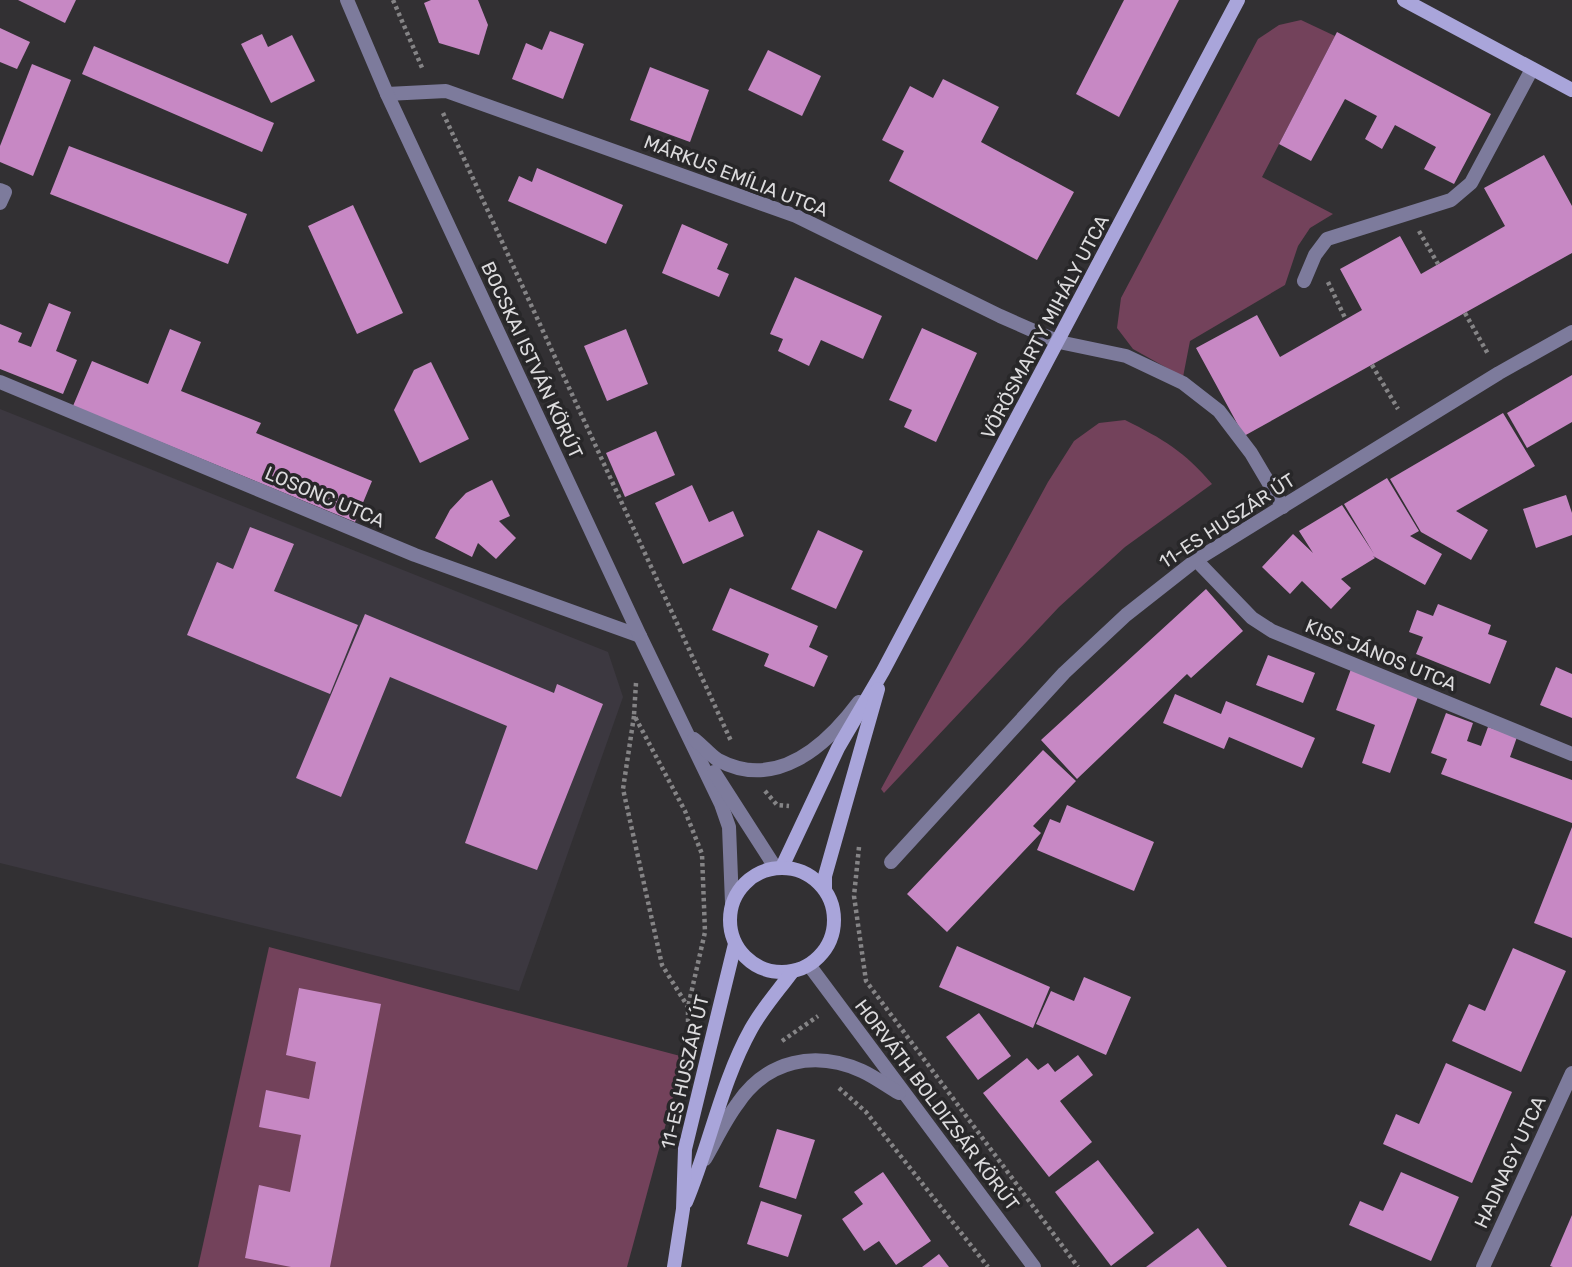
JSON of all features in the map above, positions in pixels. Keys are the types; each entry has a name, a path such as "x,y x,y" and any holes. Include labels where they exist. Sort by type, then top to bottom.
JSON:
{"main road":[{"name":"VÖRÖSMARTY MIHÁLY UTCA","path":"883,671 1238,0"},
{"path":"1404,0 1572,90"},
{"path":"825,889 825,876 883,671"},
{"path":"778,867 838,748 883,671"},
{"path":"778,867 797,869 811,876 825,889 833,906 835,928 827,947 809,965 792,972 771,971 754,964 741,953 731,932 730,915 732,903 743,884 758,873 778,867"},
{"name":"11-ES HUSZÁR ÚT","path":"674,1267 683,1209 685,1149 735,944"},
{"name":"11-ES HUSZÁR ÚT","path":"683,1209 702,1164 733,1067 752,1028 792,972"}],"street":[{"name":"BOCSKAI ISTVÁN KÖRÚT","path":"347,0 387,94 640,636 722,804 729,827 732,903"},
{"path":"1304,281 1315,256 1327,239 1451,200 1471,183 1532,69"},
{"name":"MÁRKUS EMÍLIA UTCA","path":"387,94 446,91 796,216 1059,342 1126,356 1183,383 1219,411 1251,453 1283,507"},
{"path":"0,190 5,192 0,203"},
{"name":"11-ES HUSZÁR ÚT","path":"891,862 1064,673 1126,615 1196,560 1499,373 1572,331"},
{"name":"LOSONC UTCA","path":"0,382 415,555 640,636"},
{"name":"KISS JÁNOS UTCA","path":"1196,560 1245,612 1272,631 1572,754"},
{"path":"688,733 717,760 751,770 776,770 806,756 849,715 883,671"},
{"name":"BOCSKAI ISTVÁN KÖRÚT","path":"688,733 778,867"},
{"name":"HORVÁTH BOLDIZSÁR KÖRÚT","path":"809,965 1034,1267"},
{"path":"702,1164 738,1101 761,1077 790,1062 823,1060 861,1070 906,1097"},
{"name":"HADNAGY UTCA","path":"1483,1267 1572,1073"}],"path":[{"path":"393,0 730,737"},
{"path":"1409,213 1438,264"},
{"path":"1315,256 1346,320"},
{"path":"1465,313 1499,373"},
{"path":"1372,365 1409,428"},
{"path":"637,676 623,789 662,965 688,1007 715,1018"},
{"path":"634,715 685,811 702,854 705,932 688,1007"},
{"path":"841,820 860,831 854,896 866,981 1077,1267"},
{"path":"829,1083 838,1087 866,1112 988,1267"}],"shaded area":[{"path":"1301,20 1335,36 1262,177 1333,214 1310,228 1298,246 1285,285 1190,341 1183,377 1133,349 1117,328 1121,298 1258,39 1279,25"},
{"path":"0,409 608,652 623,697 519,991 0,863"},
{"path":"1125,420 1172,447 1212,484 1125,547 1059,607 884,793 881,789 1048,482 1074,441 1099,423"},
{"path":"269,947 684,1057 627,1267 198,1267"}],"building":[{"path":"18,0 76,0 65,23"},
{"path":"431,0 478,0 488,25 479,55 439,43 424,3"},
{"path":"1124,0 1179,0 1119,117 1076,94"},
{"path":"0,28 30,42 17,69 0,62"},
{"path":"550,31 584,44 563,99 512,79 526,43 542,50"},
{"path":"1337,32 1491,114 1454,184 1424,169 1436,147 1395,125 1382,149 1365,139 1377,116 1345,99 1311,161 1279,144"},
{"path":"262,34 268,47 292,35 315,81 271,103 241,44"},
{"path":"94,46 274,123 262,152 82,74"},
{"path":"768,50 821,76 802,116 748,90"},
{"path":"32,64 71,80 33,176 0,162 0,146"},
{"path":"650,67 709,90 690,142 630,120"},
{"path":"943,79 999,107 981,142 1074,192 1037,260 889,181 904,151 882,140 910,86 933,98"},
{"path":"69,146 247,214 228,264 50,194"},
{"path":"1544,155 1572,206 1572,253 1244,436 1196,348 1257,315 1280,357 1362,310 1340,269 1400,236 1421,274 1505,226 1484,188"},
{"path":"537,168 623,205 606,244 508,201 519,176 532,182"},
{"path":"353,205 403,313 357,334 308,226"},
{"path":"682,224 728,244 717,269 729,274 719,297 662,273"},
{"path":"795,277 882,316 863,359 821,340 809,366 778,351 783,339 770,334"},
{"path":"49,303 71,312 56,351 77,360 63,394 0,369 0,324 22,333 18,342 31,347"},
{"path":"922,328 977,353 936,442 904,427 912,410 889,400"},
{"path":"170,329 201,342 181,391 261,423 256,433 372,481 355,522 73,406 92,361 148,384"},
{"path":"626,329 648,384 607,401 584,346"},
{"path":"431,362 469,439 420,463 394,410 414,370"},
{"path":"1572,375 1572,422 1527,448 1507,413"},
{"path":"1503,413 1535,466 1456,511 1488,530 1471,560 1421,532 1390,479"},
{"path":"656,431 675,475 625,497 606,453"},
{"path":"1387,478 1419,531 1410,536 1442,554 1425,585 1373,556 1375,558 1341,579 1351,588 1331,609 1302,581 1290,594 1262,567 1293,534 1313,553 1299,531 1342,505 1374,554 1344,504"},
{"path":"492,480 510,516 499,521 516,538 496,559 478,543 472,557 435,538 450,510 466,493"},
{"path":"692,485 709,522 733,511 744,536 683,564 655,503"},
{"path":"1566,495 1572,513 1572,535 1536,548 1523,509"},
{"path":"250,527 294,544 274,591 358,625 330,694 187,635 217,562 233,569"},
{"path":"818,530 863,551 836,609 791,589"},
{"path":"730,588 818,626 809,647 828,656 814,687 764,666 769,654 712,630"},
{"path":"1206,589 1243,631 1191,678 1187,674 1077,779 1041,740"},
{"path":"1438,604 1491,625 1488,634 1507,641 1490,684 1416,654 1423,637 1409,632 1417,610 1433,616"},
{"path":"365,614 554,693 557,684 603,704 537,870 465,843 507,726 390,677 341,797 296,778"},
{"path":"1268,655 1315,673 1303,703 1256,685"},
{"path":"1556,667 1572,674 1572,718 1540,705"},
{"path":"1351,669 1419,694 1390,773 1362,763 1375,725 1336,710"},
{"path":"1175,694 1221,714 1226,701 1315,738 1302,768 1229,737 1224,749 1163,723"},
{"path":"1446,713 1473,723 1467,741 1481,746 1488,727 1517,737 1510,757 1572,780 1572,823 1441,774 1447,759 1431,753"},
{"path":"1043,750 1076,781 1033,826 1041,833 947,932 907,894"},
{"path":"1067,805 1154,842 1134,891 1037,850 1050,819 1060,823"},
{"path":"1572,827 1572,938 1534,923"},
{"path":"957,946 1050,987 1033,1028 939,987"},
{"path":"1513,948 1566,971 1521,1072 1452,1041 1469,1004 1485,1011"},
{"path":"1084,977 1131,997 1106,1055 1036,1024 1051,991 1074,1001"},
{"path":"299,988 381,1004 330,1267 291,1267 245,1258 259,1185 290,1192 301,1135 259,1127 266,1090 309,1099 316,1062 286,1055"},
{"path":"979,1013 1011,1056 978,1080 946,1037"},
{"path":"1078,1055 1093,1075 1060,1101 1092,1142 1049,1177 983,1093 1027,1058 1038,1070 1048,1063 1055,1072"},
{"path":"1446,1063 1512,1092 1472,1183 1383,1144 1396,1114 1419,1124"},
{"path":"777,1129 815,1140 796,1199 759,1187"},
{"path":"1098,1160 1154,1233 1111,1266 1055,1192"},
{"path":"883,1172 931,1241 896,1265 879,1241 864,1251 842,1219 863,1204 854,1192"},
{"path":"1401,1172 1459,1197 1431,1261 1349,1225 1360,1201 1383,1211"},
{"path":"761,1201 802,1215 788,1257 747,1244"},
{"path":"1572,1215 1572,1267 1550,1266"},
{"path":"1198,1228 1227,1267 1146,1267"},
{"path":"939,1254 949,1267 922,1267"}]}
